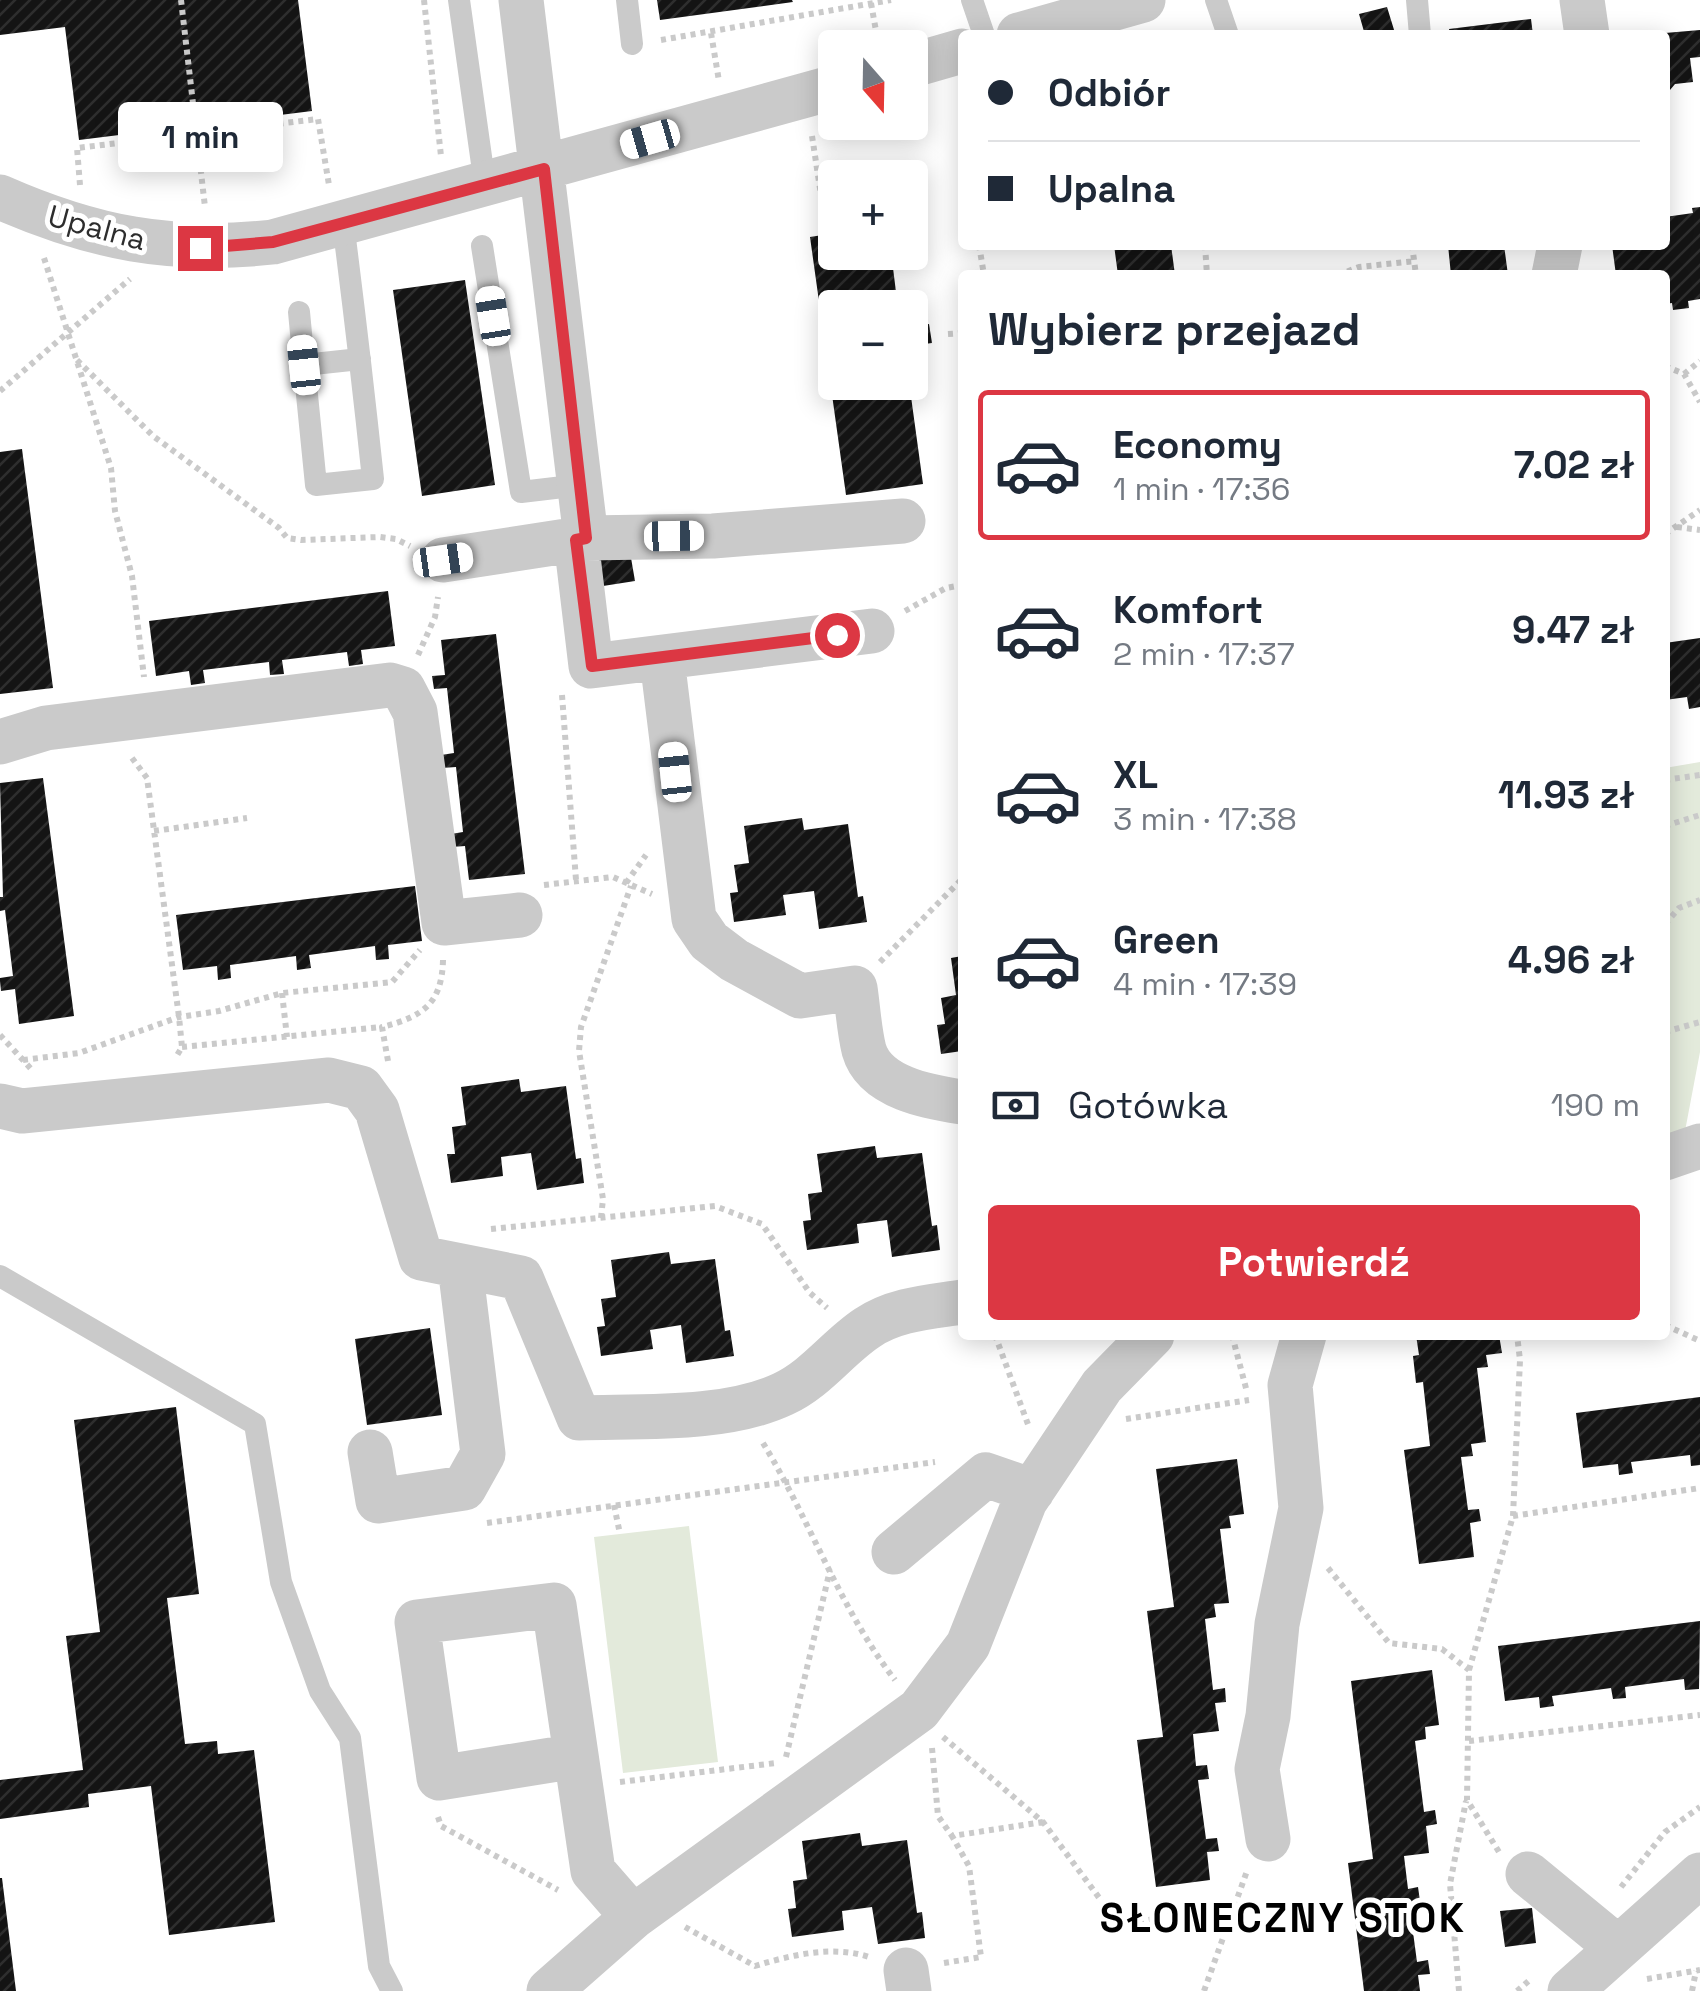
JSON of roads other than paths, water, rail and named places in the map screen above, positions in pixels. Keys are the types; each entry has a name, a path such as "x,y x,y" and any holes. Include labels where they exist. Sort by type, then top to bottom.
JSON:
{"street":[{"path":"521,0 580,485 592,666 872,631"},
{"path":"1037,30 1143,0"},
{"path":"1582,0 1586,30"},
{"path":"928,52 958,51"},
{"name":"Upalna","path":"0,197 73,226 154,244 200,248 273,242 338,212 464,179 544,169 818,92"},
{"path":"443,560 581,539 713,536 902,520"},
{"path":"662,659 691,911 709,940 734,960 800,996 855,988 865,1053 880,1076 928,1097 958,1101"},
{"path":"0,742 46,728 390,685 403,688 415,712 444,923 520,914"},
{"path":"0,1106 22,1112 329,1080 361,1088 377,1110 420,1258 520,1278 579,1418 662,1416 742,1407 783,1394 819,1372 868,1327 907,1310 958,1303"},
{"path":"1670,1156 1700,1146"},
{"path":"370,1452 378,1500 464,1488 484,1454 460,1266"},
{"path":"549,1991 642,1911 918,1710 968,1645 1032,1491 1098,1392 1147,1340"},
{"path":"1268,1838 1257,1769 1268,1716 1277,1624 1301,1508 1290,1385 1303,1340"},
{"path":"894,1552 986,1475 1032,1491"},
{"path":"576,1756 439,1778 417,1622 554,1605 576,1756 592,1871 642,1911"},
{"path":"1519,1870 1616,1951"},
{"path":"1570,1991 1700,1875"}],"lane":[{"path":"459,0 464,179"},
{"path":"627,0 632,44"},
{"path":"972,0 982,30"},
{"path":"1216,0 1226,30"},
{"path":"1417,0 1418,30"},
{"path":"298,312 316,485 373,479 338,212"},
{"path":"482,246 521,492 580,485"},
{"path":"304,365 360,359"},
{"path":"0,1276 256,1424 281,1582 320,1690 350,1738 379,1966 392,1991"}],"district":[{"name":"SŁONECZNY STOK","path":"1283,1918"}]}
